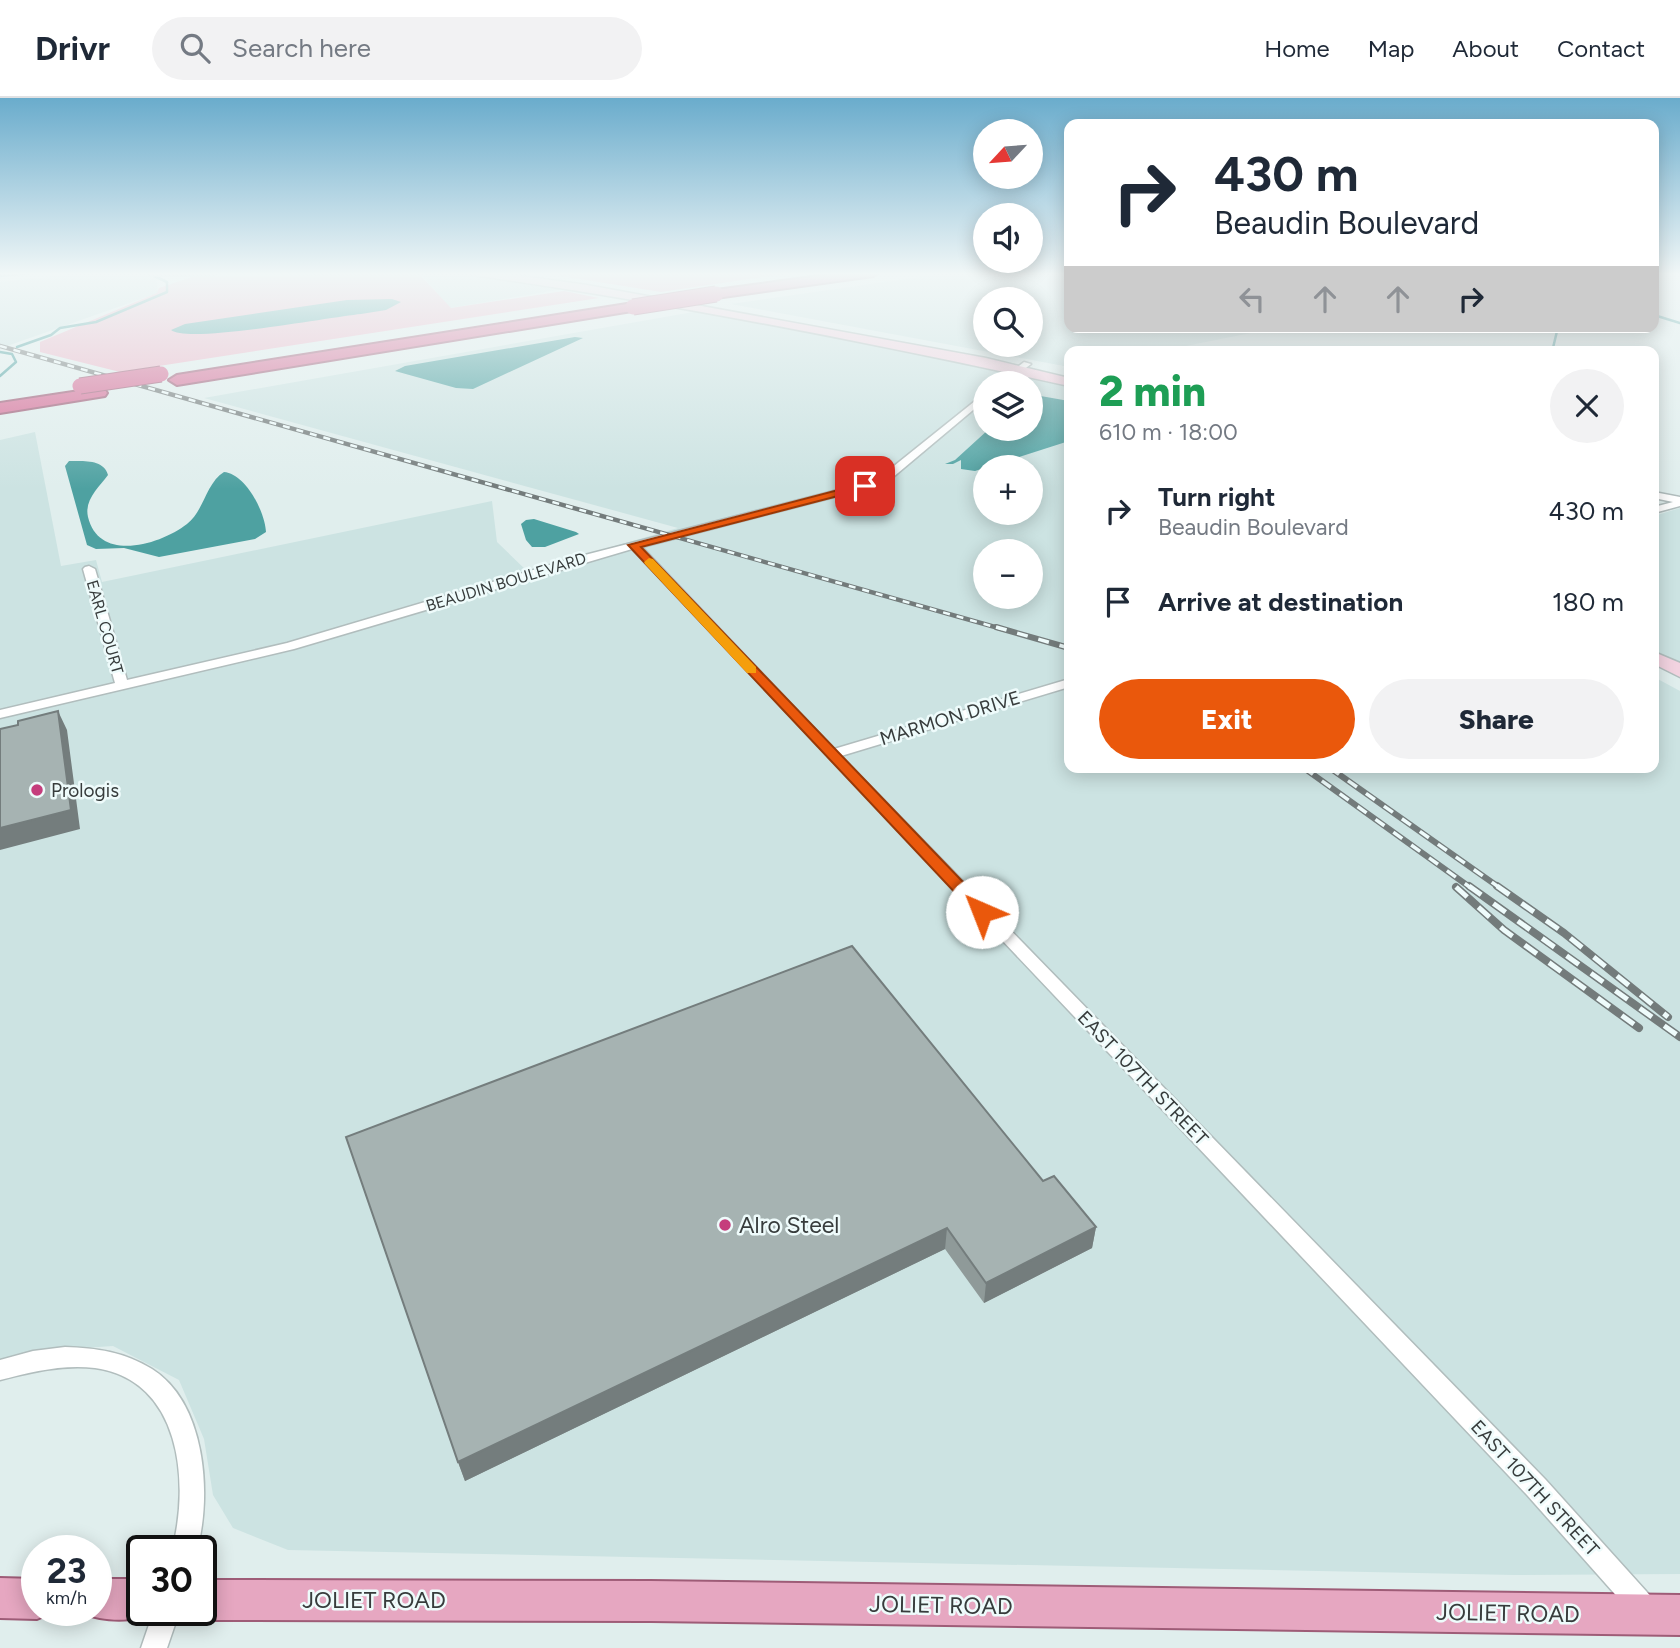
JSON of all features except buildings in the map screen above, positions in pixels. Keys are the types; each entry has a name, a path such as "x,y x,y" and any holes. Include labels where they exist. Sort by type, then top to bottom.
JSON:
{"highway":[{"path":"0,410 99,393 169,377 366,344"},
{"path":"0,399 386,344"}],"main road":[{"path":"0,1598 21,1599"},
{"name":"JOLIET ROAD","path":"217,1600 651,1601 1665,1614"}],"street":[{"path":"898,344 1064,374"},
{"path":"907,344 1023,367 1064,380"},
{"path":"1018,371 1023,367"},
{"name":"BEAUDIN BOULEVARD","path":"0,714 290,646 634,545 876,481 888,476 973,406"},
{"path":"1659,496 1680,501"},
{"path":"1659,508 1680,501"},
{"name":"EAST 107TH STREET","path":"634,545 831,754 1536,1487 1665,1614"},
{"name":"EARL COURT","path":"89,569 122,684"},
{"path":"1659,660 1680,671"},
{"path":"1659,675 1680,686"},
{"name":"MARMON DRIVE","path":"831,754 1064,684"},
{"path":"0,1370 65,1357 124,1364 155,1382 181,1420 188,1448 194,1486 194,1519 189,1535"},
{"path":"154,1648 162,1626"}],"shaded area":[{"path":"40,344 299,344 120,372 40,352"},
{"path":"509,344 873,344 1010,371 973,371 973,441 1043,441 1043,379 1064,384 1064,773 1659,773 1659,680 1680,691 1680,1574 1514,1575 288,1550 233,1528 213,1495 204,1439 179,1380 113,1346 25,1352 0,1361 0,440 35,432 61,566 96,560 102,582 492,501 497,542 527,571 678,528 204,398"},
{"path":"947,344 973,344 973,349"},
{"path":"1043,344 1194,344 1186,346 1064,346 1064,366 1015,357 1043,357"},
{"path":"1680,508 1680,668 1659,657 1659,514"}],"water":[{"path":"532,344 569,344 473,389 456,388 395,371 405,366"},
{"path":"1043,396 1064,400 1064,443 1025,455 973,455 973,471 961,469 961,460 945,464 955,460 976,441 1043,441"},
{"path":"69,461 92,462 106,470 108,475 93,494 87,511 94,531 104,540 117,545 147,543 187,524 213,483 224,472 240,479 253,495 262,514 266,532 255,539 159,557 124,548 96,549 87,545 65,466"},
{"path":"534,519 579,534 545,547 532,547 526,540 521,524"}],"waterway":[{"path":"17,347 25,344"},
{"path":"0,352 12,354 16,362 0,376"}],"railway":[{"path":"0,346 1002,629"},
{"path":"996,627 1064,647"},
{"path":"1311,773 1471,888"},
{"path":"1337,773 1500,888"},
{"path":"1469,886 1680,1037"},
{"path":"1497,886 1564,933 1668,1017"},
{"path":"1456,887 1504,930 1639,1028"}],"slow traffic":[{"path":"649,562 751,670"}],"place":[{"name":"Prologis","path":"37,790"},
{"name":"Alro Steel","path":"725,1225"}],"route":[{"path":"865,486 634,545 982,912"}]}
